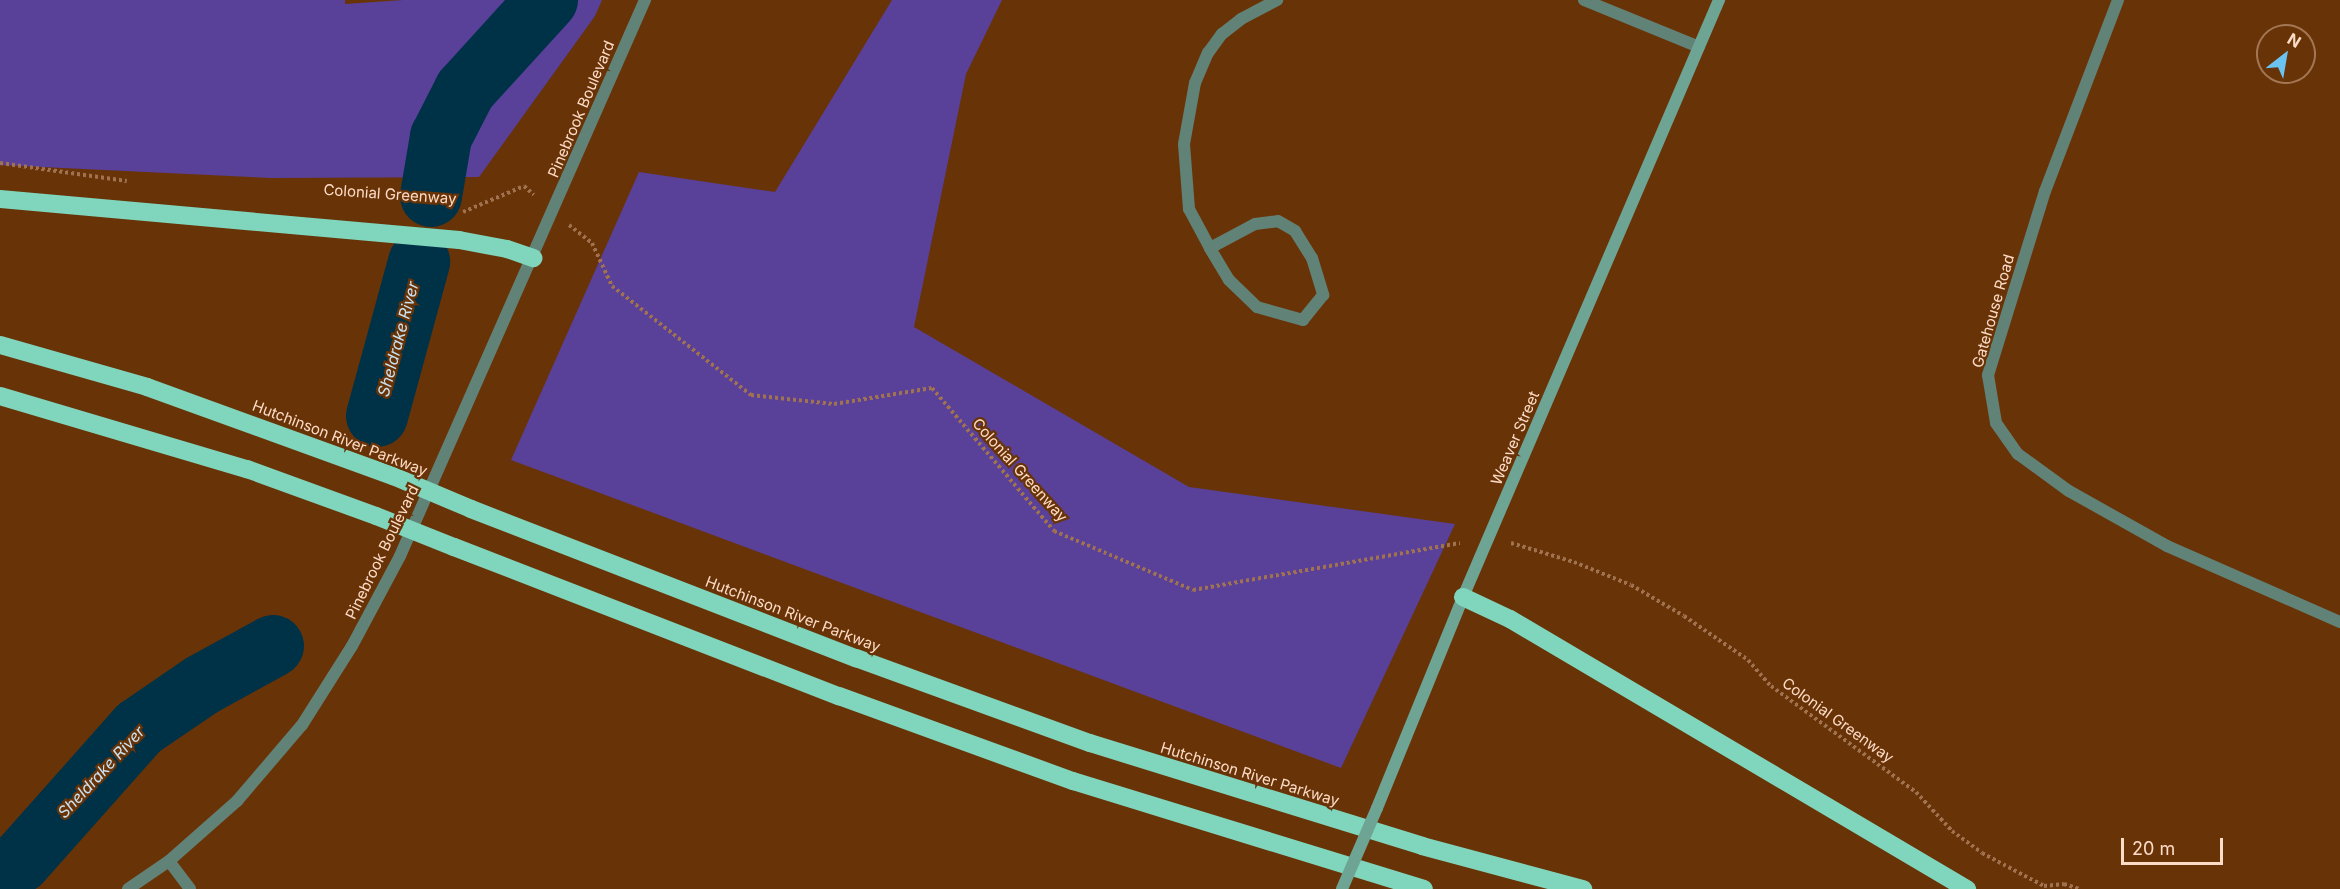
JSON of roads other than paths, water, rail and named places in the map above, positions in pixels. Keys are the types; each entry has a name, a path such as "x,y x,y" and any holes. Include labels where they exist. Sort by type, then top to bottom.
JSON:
{"highway":[{"path":"0,199 459,240 507,249 533,258"},
{"name":"Hutchinson River Parkway","path":"0,345 147,387 393,476 856,658 1090,743 1422,846 1583,889"},
{"path":"0,396 202,454 376,516 839,696 1073,781 1424,889"},
{"path":"1463,597 1510,619 1967,889"}],"main road":[{"name":"Weaver Street","path":"1342,889 1463,597 1719,0"}],"street":[{"name":"Pinebrook Boulevard","path":"128,889 169,861 237,801 302,725 332,679 400,556 645,0"},
{"path":"1210,248 1255,224 1278,220 1295,231 1312,258 1323,295 1303,320 1257,306 1229,280 1210,248 1190,209 1184,144 1195,83 1222,34 1277,0"},
{"path":"1584,0 1699,47"},
{"name":"Gatehouse Road","path":"2118,0 2045,191 1989,375 1996,423 2018,454 2068,491 2167,546 2340,622"},
{"path":"169,861 190,889"}],"waterway":[{"name":"Sheldrake River","path":"431,196 441,137 465,90 547,0"},
{"name":"Sheldrake River","path":"377,416 419,262"},
{"name":"Sheldrake River","path":"0,872 20,862 139,728 202,685 273,646"}]}
